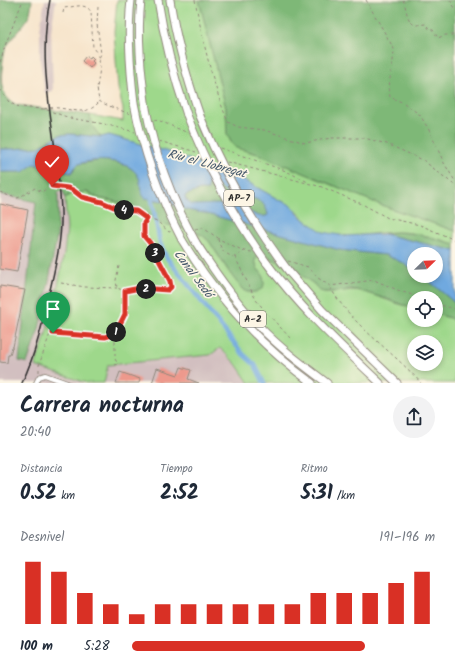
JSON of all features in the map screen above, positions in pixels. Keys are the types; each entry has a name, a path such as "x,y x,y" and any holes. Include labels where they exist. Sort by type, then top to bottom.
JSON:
{"highway":[{"name":"A-2","path":"131,0 129,26 130,63 134,103 152,174 171,220 182,240 214,289 238,317 265,345 312,383"},
{"name":"A-2","path":"141,0 140,24 142,76 146,109 155,149 168,186 195,241 227,289 260,327 294,358 327,383"},
{"name":"AP-7","path":"158,0 173,72 187,115 199,146 224,197 255,247 279,280 319,324 380,383"},
{"name":"AP-7","path":"170,0 184,68 200,116 215,153 236,193 262,236 290,273 322,310 397,383"}],"street":[{"path":"36,383 39,377 45,375 67,383"}],"path":[{"path":"0,62 23,0"},
{"path":"195,0 203,45 228,122 238,127 264,130 305,143 331,138 364,138 388,144 423,160 453,184 455,183"},
{"path":"366,0 394,49 394,58 388,87 390,97 404,103 420,115 455,183"},
{"path":"403,0 408,17 413,24 426,24 433,30 438,38 455,35"},
{"path":"450,0 455,8"},
{"path":"0,90 9,102 16,106 44,109 58,107 80,112 95,107 99,101 97,88 100,68 97,53 93,48 91,12 87,7 82,6 64,8 63,13"},
{"path":"98,7 97,24 101,54 99,59"},
{"path":"44,109 70,118 104,124 134,132"},
{"path":"161,142 195,152"},
{"path":"227,162 322,187 362,204 388,218 420,225 455,240"},
{"path":"0,192 18,198 35,188 42,192 49,187 65,187 73,190 85,198 102,202 121,210 136,211 147,219 144,223 144,236 150,243 170,281 171,287 168,290 140,288 125,291 117,288 85,287 61,283"},
{"path":"218,238 222,250 229,256 235,257 244,251"},
{"path":"235,257 256,300 266,313 292,340"},
{"path":"117,288 117,274 119,266"},
{"path":"374,280 407,293"},
{"path":"330,286 338,301 361,326 421,383"},
{"path":"115,365 118,364 115,359 115,334 125,314 125,291"},
{"path":"443,306 455,309"},
{"path":"39,377 38,369 50,334 105,337 115,334"}],"shaded area":[{"path":"45,0 56,0 51,31 53,91 45,93 40,59 40,29"},
{"path":"64,191 67,228 64,254 55,301 44,341 35,366 87,383 0,383 0,194 36,202 19,360 39,329 57,236 58,192"},
{"path":"220,348 236,364 249,383 104,383 108,365 210,355"}],"green space":[{"path":"0,0 32,0 28,18 9,43 4,54 1,80 3,90 8,99 17,105 90,115 92,126 101,137 70,134 59,135 39,147 0,149"},
{"path":"117,0 199,0 226,108 227,134 236,148 258,154 381,205 455,231 455,244 427,236 405,232 388,232 352,236 323,232 312,226 287,203 244,180 172,153 109,135 101,137 92,126 90,115 123,121 123,109 118,88 114,32"},
{"path":"199,0 455,0 455,231 381,205 258,154 236,148 227,134 226,108"},
{"path":"102,160 122,164 138,175 140,189 149,199 163,201 187,210 204,213 340,250 386,255 407,266 407,283 431,283 441,291 407,291 407,306 357,290 349,289 344,291 324,292 320,291 314,284 292,269 265,255 257,257 255,260 257,268 263,275 263,288 256,292 247,292 243,290 209,241 202,235 172,225 164,225 128,204 98,198 87,192 71,194 65,198 63,191 58,192 57,236 39,329 27,363 19,361 36,202 0,194 0,172 22,172 33,164 71,173 78,164"},
{"path":"211,183 235,195 260,201 266,208 268,215 258,216 242,208 229,205 192,205 186,200 186,195 200,190 208,190 208,184"},
{"path":"87,192 98,198 128,204 160,223 172,225 202,235 209,241 229,272 243,290 251,293 259,290 260,271 257,268 255,260 261,255 269,257 296,271 314,284 320,291 330,292 355,290 407,306 407,327 443,327 443,316 450,318 455,322 455,383 249,383 236,364 220,348 210,355 108,365 104,383 87,383 35,366 44,341 55,301 64,254 67,228 65,198 71,194"},
{"path":"397,232 418,234 455,244 455,251 443,247 384,234"},
{"path":"443,293 455,303 455,322 450,318 443,316"}],"water":[{"path":"70,134 101,137 109,135 172,153 244,180 289,204 302,218 323,232 345,236 384,234 438,247 407,247 407,266 386,255 340,250 204,213 187,210 163,201 145,198 141,192 140,180 136,173 131,168 117,162 86,162 78,165 71,173 34,164 23,172 0,172 0,149 39,147 59,135","holes":["211,183 228,193 258,200 263,203 268,215 258,216 242,208 229,205 192,205 186,200 186,195 200,190 208,190 208,185"]},
{"path":"443,248 455,251 455,303 443,293 443,291 441,291 431,283 443,283"}],"building":[{"path":"86,56 90,59 91,56 94,59 92,61 94,63 90,68 82,61"},
{"path":"0,204 28,210 17,272 0,269"},
{"path":"0,286 25,290 13,347 10,355 8,355 7,363 0,362"},
{"path":"181,367 191,370 188,379 199,383 152,383 157,368 178,375"},
{"path":"120,372 140,379 139,383 116,383"}],"waterway":[{"name":"Canal Sedó","path":"151,195 160,243 167,258 243,354 255,365 264,383"}],"railway":[{"path":"22,383 42,326 61,232 59,185 46,80 46,27 50,0"}],"route":[{"path":"52,186 68,188 82,197 102,202 121,210 136,211 147,219 144,223 144,236 150,243 170,281 171,287 168,290 140,288 125,291 125,314 115,334 105,337 53,333"}],"water label":[{"name":"Riu el Llobregat","path":"207,164"}]}
